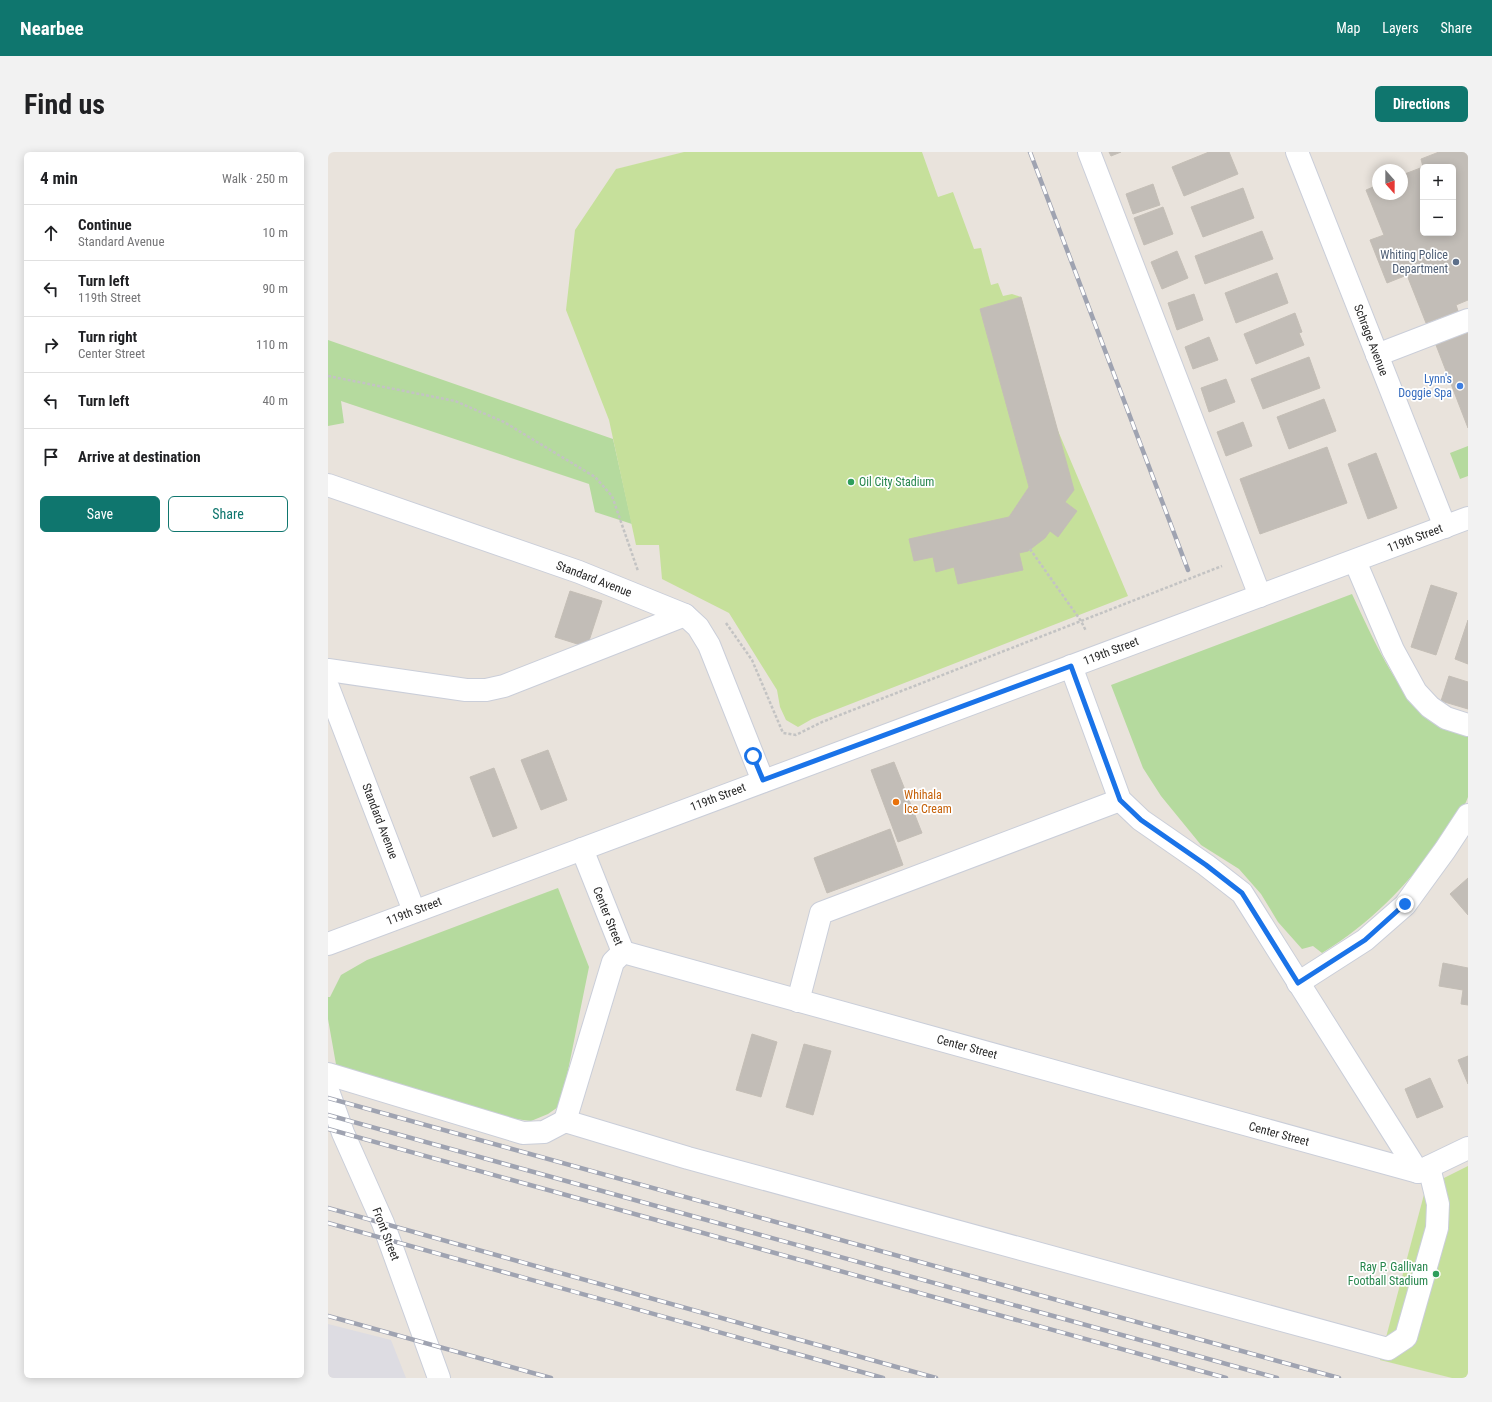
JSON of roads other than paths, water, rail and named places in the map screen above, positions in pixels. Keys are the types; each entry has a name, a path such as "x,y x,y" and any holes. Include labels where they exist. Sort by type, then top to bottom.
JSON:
{"street":[{"path":"1089,152 1260,596"},
{"name":"Schrage Avenue","path":"1303,154 1377,355 1445,527"},
{"path":"1377,355 1468,320"},
{"name":"Standard Avenue","path":"328,485 582,573 686,615 698,627 709,645 763,780"},
{"name":"119th Street","path":"328,944 763,780 1468,518"},
{"path":"1445,527 1468,535"},
{"path":"1355,561 1393,650 1416,692 1430,707 1446,718 1468,725"},
{"path":"328,670 466,690 486,690 504,686 686,615"},
{"path":"564,1121 696,1160 1388,1349 1406,1337 1438,1228 1438,1204 1424,1169 1298,983 1242,893 1206,865 1141,820 1120,800 1071,666"},
{"name":"Standard Avenue","path":"328,686 414,911"},
{"path":"798,1001 821,913 1120,800"},
{"path":"1298,983 1365,940 1405,904 1468,816"},
{"name":"Center Street","path":"582,849 623,952 798,1001 1424,1169"},
{"path":"328,1074 523,1133 544,1132 564,1121 612,962 623,952"},
{"name":"Front Street","path":"328,1091 344,1133 383,1223 439,1378"},
{"path":"1424,1169 1468,1148"}],"railway":[{"path":"1030,152 1188,570"},
{"path":"328,1098 1339,1378"},
{"path":"328,1115 1277,1378"},
{"path":"328,1129 1226,1378"},
{"path":"328,1208 936,1378"},
{"path":"328,1223 883,1378"},
{"path":"328,1316 551,1378"}],"place":[{"name":"Whiting Police Department","path":"1456,262"},
{"name":"Lynn's Doggie Spa","path":"1460,386"},
{"name":"Oil City Stadium","path":"851,482"},
{"name":"Whihala Ice Cream","path":"896,802"},
{"name":"Ray P. Gallivan Football Stadium","path":"1436,1274"}]}
